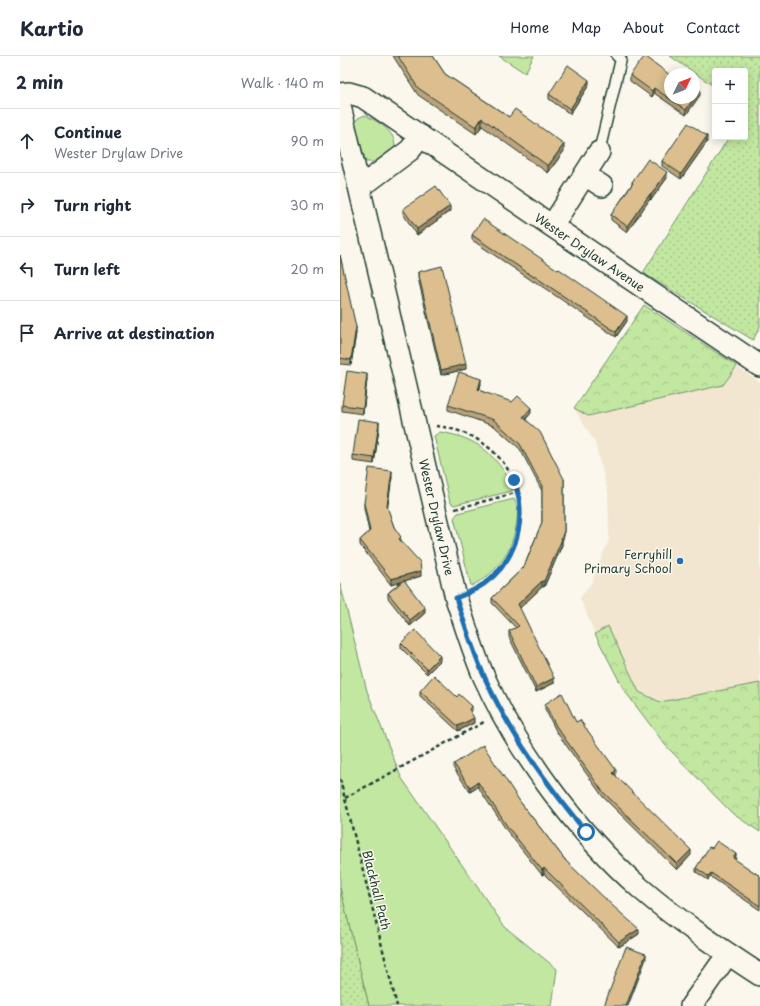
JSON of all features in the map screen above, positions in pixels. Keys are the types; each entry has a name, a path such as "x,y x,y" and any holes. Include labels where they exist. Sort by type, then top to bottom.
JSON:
{"street":[{"name":"Wester Drylaw Avenue","path":"340,94 349,93 363,97 760,366"},
{"name":"Wester Drylaw Drive","path":"340,106 456,598 484,677 502,712 552,790 608,858 657,902 728,954 760,975"},
{"path":"358,184 370,180 410,150 421,136"},
{"path":"552,226 599,152"},
{"path":"585,175 602,186"},
{"path":"691,1006 728,954"}],"lane":[{"path":"599,152 621,59 617,56"}],"path":[{"path":"416,426 429,425 446,427 476,439 489,448 499,458 514,480 519,492 521,507 520,522 517,537 509,556 496,574 485,584 456,598"},
{"path":"436,514 519,492"},
{"path":"345,798 502,712"},
{"name":"Blackhall Path","path":"340,779 397,1006"}],"shaded area":[{"name":"Ferryhill Primary School","path":"644,305 760,382 760,832 733,814 666,746 624,690 595,634 580,598 592,582 609,539 608,492 595,443 574,408"}],"green space":[{"path":"499,56 534,56 525,73"},
{"path":"670,56 760,56 760,327 753,340 643,273 727,140 748,140 748,68 712,68 712,85 700,77 700,68 687,68"},
{"path":"365,115 385,127 389,131 394,141 395,147 374,162 366,162 354,125 358,118"},
{"path":"644,305 737,366 723,385 588,416 574,408"},
{"path":"440,432 465,438 484,449 492,456 506,474 513,486 512,491 454,505 450,502 434,436"},
{"path":"514,499 518,513 516,527 506,555 495,569 471,586 454,518 458,513"},
{"path":"340,583 367,691 401,777 505,927 557,969 552,1006 369,1006 340,888"},
{"path":"608,626 639,692 660,702 760,683 760,832 733,814 666,746 624,690 595,634"},
{"path":"340,888 369,1006 340,1006"}],"building":[{"path":"398,56 433,56 445,74 509,117 515,109 564,144 548,166 482,118 476,127 418,88"},
{"path":"645,56 664,70 664,95 654,88 652,91 630,75"},
{"path":"568,65 589,80 570,109 549,94"},
{"path":"677,104 690,104 686,110"},
{"path":"688,123 707,136 681,174 662,161"},
{"path":"648,159 667,172 627,226 611,215"},
{"path":"436,186 450,206 417,229 403,209"},
{"path":"483,219 627,316 616,332 472,235"},
{"path":"340,255 356,327 351,360 340,358"},
{"path":"442,266 466,364 441,370 418,272"},
{"path":"347,371 367,374 363,408 342,405"},
{"path":"459,372 481,379 478,390 512,402 518,396 531,408 523,417 540,432 564,479 564,531 562,539 544,581 542,581 518,604 554,678 536,687 509,631 519,626 492,598 524,567 542,522 542,486 520,444 494,420 448,405"},
{"path":"358,419 379,422 374,458 353,455"},
{"path":"369,468 392,471 387,506 394,527 401,537 399,539 420,562 421,571 391,579 360,540 370,531 364,503"},
{"path":"404,580 425,608 410,620 388,593"},
{"path":"415,630 440,656 427,669 401,643"},
{"path":"434,675 457,697 459,694 472,706 469,709 474,718 458,726 420,691"},
{"path":"562,693 576,722 580,720 616,770 613,773 691,850 677,864 603,792 556,726 545,704"},
{"path":"483,745 521,803 566,861 639,929 619,942 544,868 542,870 507,826 478,782 470,787 454,764"},
{"path":"717,841 736,854 733,858 760,876 760,906 711,873 708,876 696,868 709,847 712,848"},
{"path":"626,947 646,954 626,1006 604,1006"}],"place":[{"name":"Ferryhill Primary School","path":"680,561"}],"route":[{"path":"514,480 519,492 521,507 517,537 512,550 505,563 485,584 456,598 484,677 502,712 526,752 552,790 586,832"}]}
